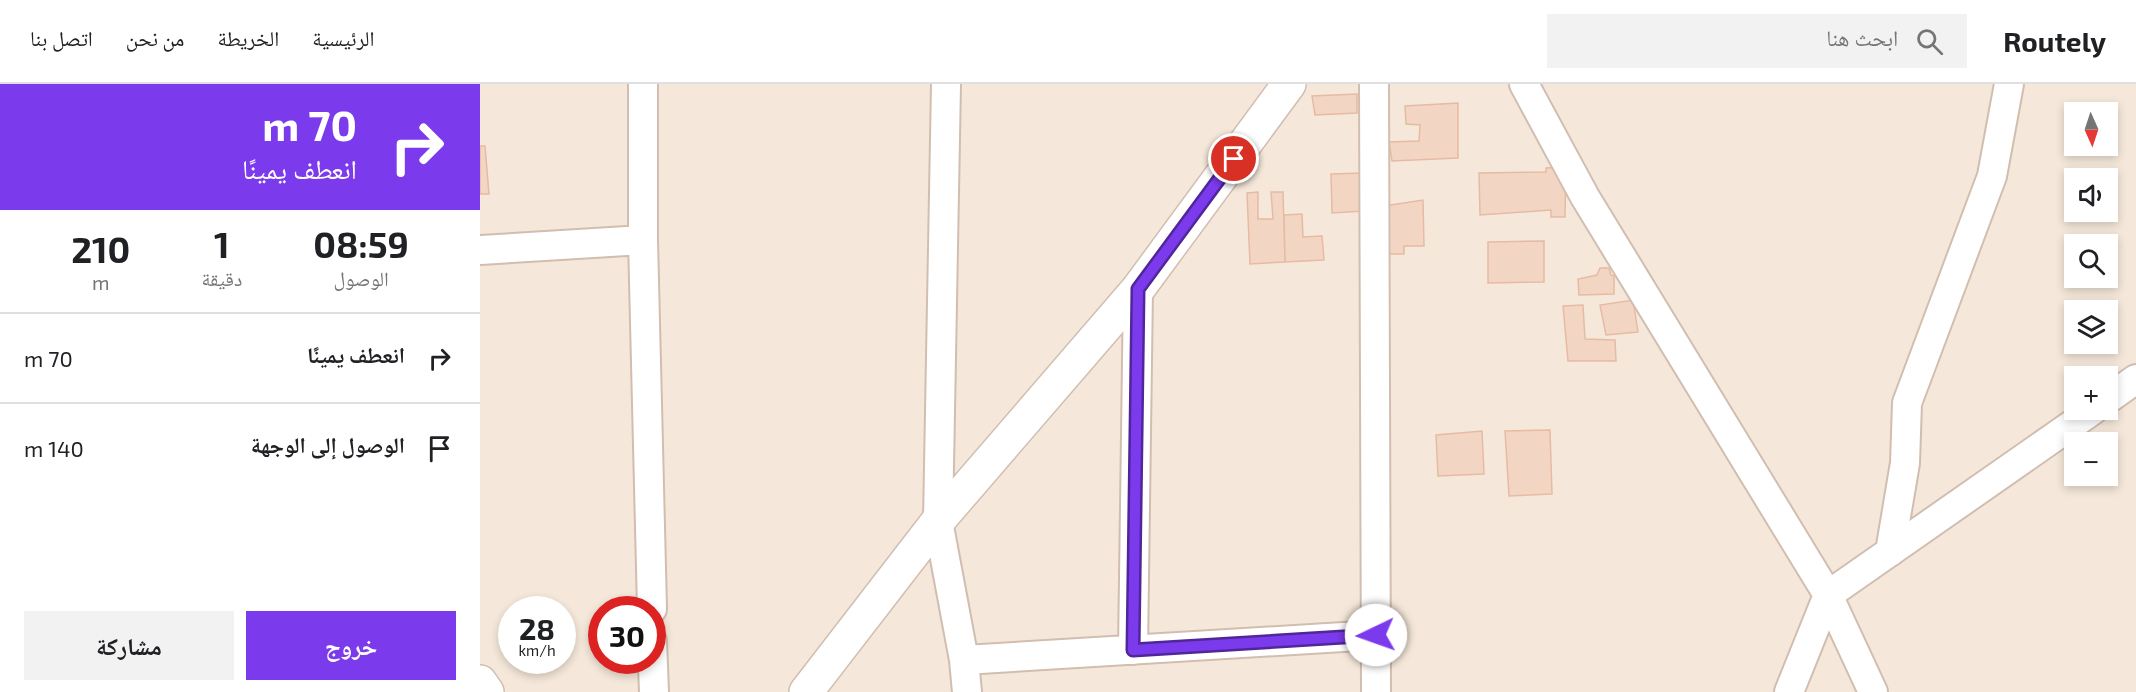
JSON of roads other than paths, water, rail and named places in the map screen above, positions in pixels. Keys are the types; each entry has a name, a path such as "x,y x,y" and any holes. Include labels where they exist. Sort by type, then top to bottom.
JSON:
{"street":[{"path":"643,84 643,240 652,596"},
{"path":"946,84 938,521 964,660 967,692"},
{"path":"806,692 938,521 1138,289 1289,84"},
{"path":"1374,84 1376,692"},
{"path":"1524,84 1585,197 1828,595 1873,692"},
{"path":"1890,552 1905,463 1908,403 1992,176 2009,84"},
{"path":"480,250 643,240"},
{"path":"1133,650 1138,289"},
{"path":"2118,392 2136,379"},
{"path":"1789,692 1828,595 2079,420"},
{"path":"964,660 1376,635"},
{"path":"653,674 654,692"},
{"path":"480,682 487,692"}]}
